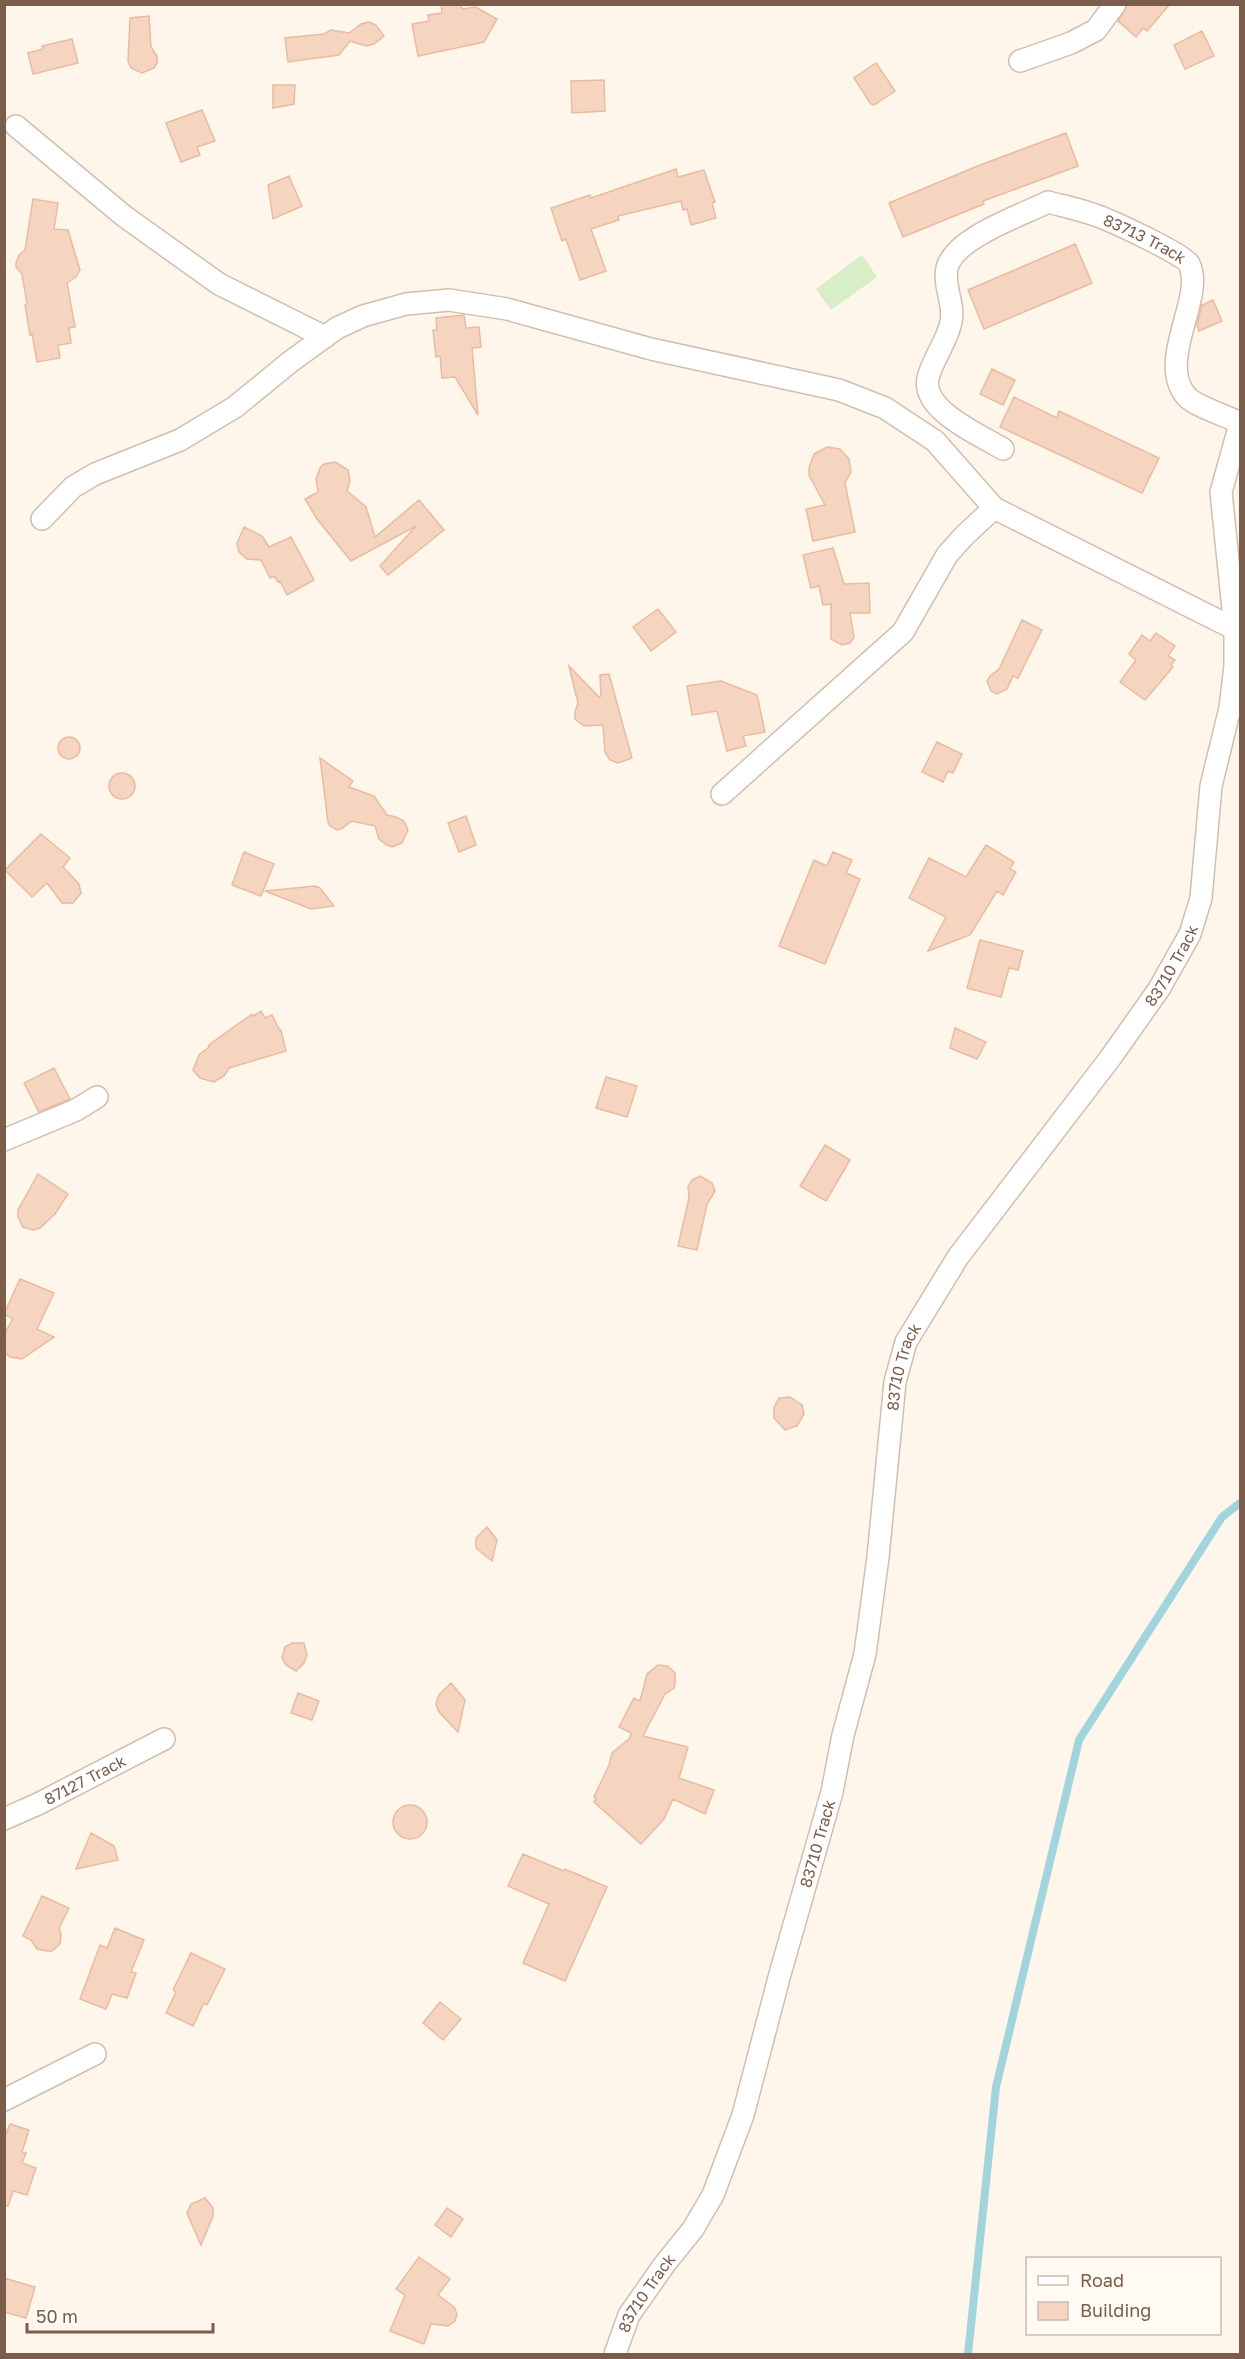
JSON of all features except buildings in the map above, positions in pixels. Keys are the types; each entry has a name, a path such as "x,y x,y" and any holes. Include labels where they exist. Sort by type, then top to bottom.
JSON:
{"street":[{"path":"1020,61 1071,43 1096,30 1115,4"},
{"path":"16,126 124,216 219,284 325,337"},
{"name":"83713 Track","path":"1003,450 942,412 934,403 929,389 928,379 952,319 946,280 947,268 951,257 962,246 985,232 1048,202 1094,214 1184,258 1193,277 1193,286 1176,363 1183,390 1189,398 1240,424"},
{"path":"42,519 73,487 96,474 180,440 235,407 325,337 363,316 406,303 449,300 507,309 651,349 839,390 885,408 935,441 994,508 1235,629"},
{"name":"83710 Track","path":"615,2355 629,2315 693,2229 713,2196 743,2115 832,1792 843,1735 865,1653 878,1557 895,1382 906,1342 958,1257 1111,1057 1159,989 1190,934 1201,898 1211,786 1230,708 1235,666 1235,629 1221,492 1240,424"},
{"path":"722,794 903,632 947,555 994,508"},
{"path":"4,1140 76,1110 97,1097"},
{"name":"87127 Track","path":"4,1819 39,1804 164,1739"},
{"path":"4,2100 95,2054"}],"green space":[{"path":"862,255 877,277 831,310 816,289"}],"waterway":[{"path":"968,2354 996,2087 1079,1740 1222,1517 1240,1503"}]}
